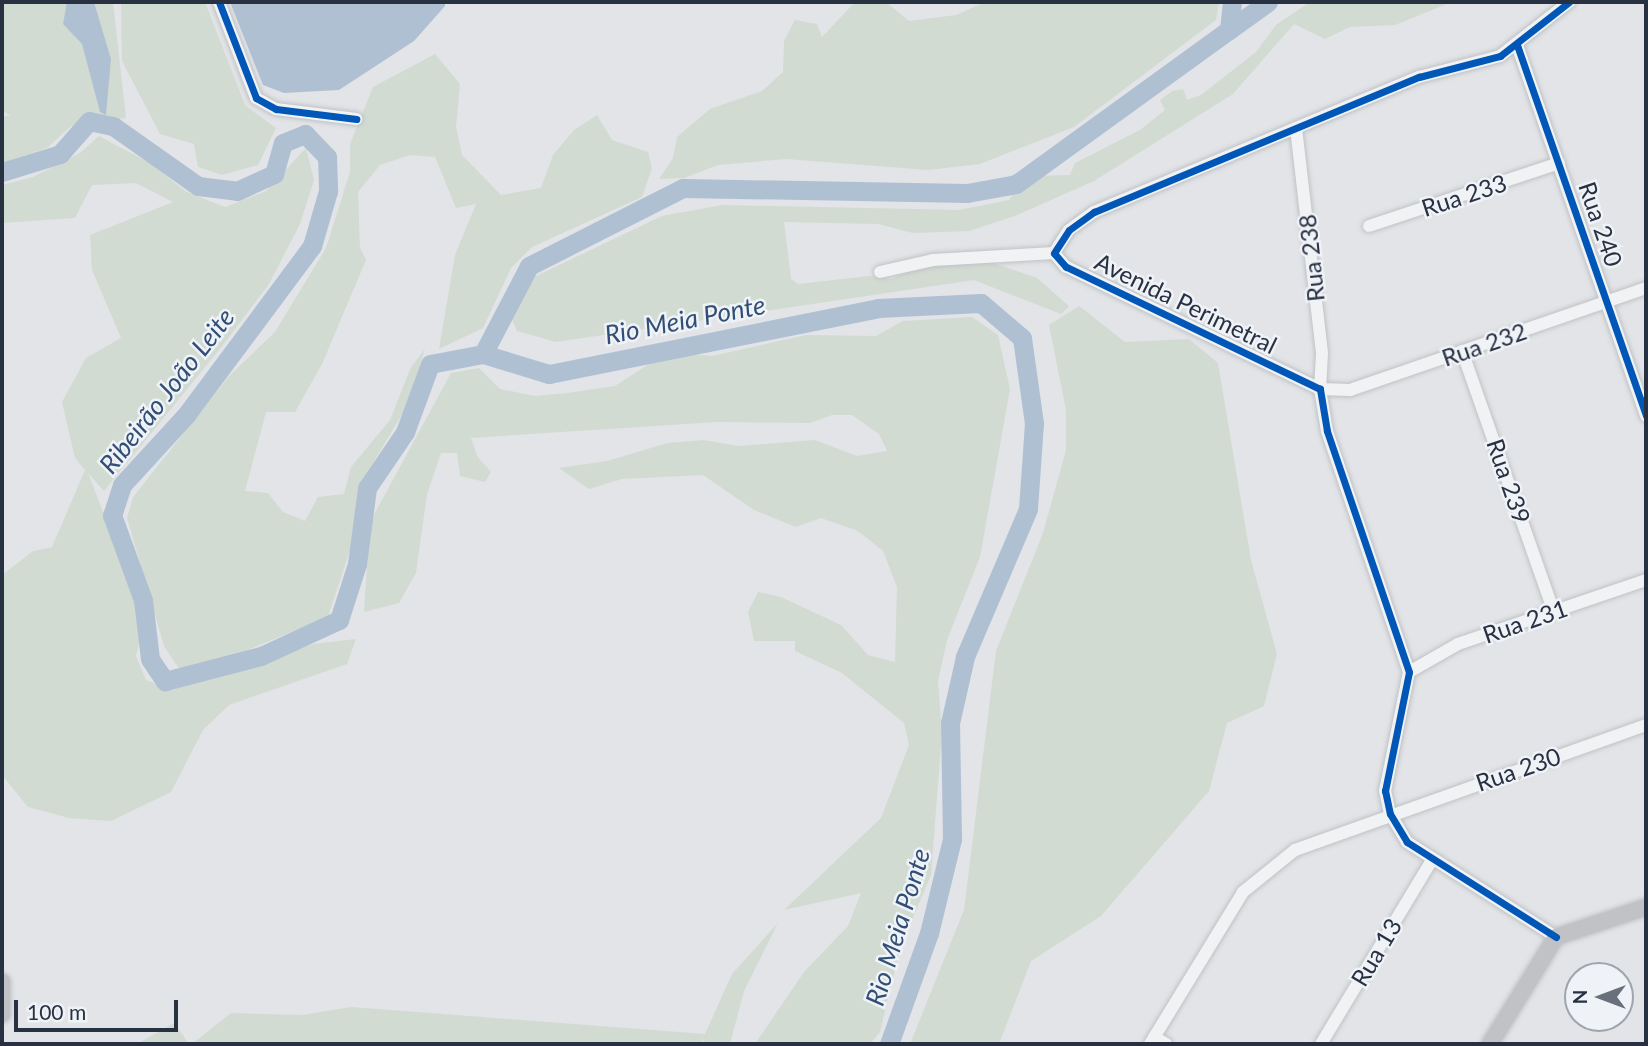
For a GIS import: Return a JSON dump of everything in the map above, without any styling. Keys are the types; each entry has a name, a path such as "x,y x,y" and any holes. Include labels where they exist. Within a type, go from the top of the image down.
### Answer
{"main road":[{"path":"1490,1044 1556,937 1646,907"},
{"path":"2,982 2,1014"}],"street":[{"path":"219,2 256,99 276,109 356,119"},
{"name":"Avenida Perimetral","path":"1320,389 1066,267 1054,253 1069,230 1094,212 1419,77 1500,56 1517,45 1537,22 1569,2"},
{"name":"Rua 240","path":"1517,45 1646,416"},
{"name":"Rua 238","path":"1296,128 1322,353 1320,389"},
{"name":"Rua 233","path":"1369,226 1559,163"},
{"path":"880,272 933,260 1054,253"},
{"name":"Rua 232","path":"1320,389 1350,390 1646,288"},
{"name":"Rua 239","path":"1462,351 1554,612"},
{"path":"1320,389 1327,431 1409,672 1385,791 1390,814 1407,842 1556,937"},
{"name":"Rua 231","path":"1409,672 1458,644 1646,580"},
{"name":"Rua 230","path":"1152,1041 1243,892 1295,850 1646,725"},
{"path":"1407,842 1413,806"},
{"name":"Rua 13","path":"1321,1044 1432,860"},
{"path":"1152,1041 1166,1044"}],"shaded area":[{"path":"2,2 113,2 126,118 71,126 47,148 2,163 2,116 11,116 2,111"},
{"path":"121,2 205,2 245,105 276,128 258,165 222,175 198,167 194,144 160,134 122,61"},
{"path":"855,2 887,3 909,21 956,15 985,2 1219,2 1216,20 1074,127 980,164 928,170 786,159 718,165 684,178 659,179 673,158 677,137 710,109 762,91 783,72 784,41 795,20 817,24 822,37"},
{"path":"1310,2 1452,2 1395,25 1350,27 1325,39 1294,24 1233,94 1094,181 1015,216 969,231 913,233 878,224 784,222 791,279 798,284 869,276 891,279 926,265 982,259 1037,278 1069,306 1061,314 974,280 556,342 517,331 507,308 534,277 662,216 722,205 959,210 1009,200 1026,176 1070,175 1075,163 1140,130 1165,110 1160,100 1172,91 1183,89 1187,100 1201,95 1256,52 1276,25"},
{"path":"435,54 460,84 456,127 462,155 501,195 541,188 553,155 574,130 597,115 612,140 648,152 652,168 642,197 532,247 511,268 483,328 439,349 455,255 476,204 456,208 435,157 410,155 380,165 358,192 360,248 366,260 322,364 295,412 266,412 245,491 268,493 283,512 305,521 318,497 344,494 351,467 390,420 411,367 425,349 407,406 364,478 354,538 328,617 184,676 164,646 127,518 133,497 230,375 275,332 326,248 350,172 350,144 373,87"},
{"path":"99,136 150,163 185,191 225,207 266,191 306,148 314,180 300,224 269,284 223,345 104,491 88,473 135,596 142,631 136,656 146,680 165,687 199,682 313,644 356,639 347,664 229,705 203,730 171,792 111,821 69,818 28,807 2,775 2,575 33,551 52,547 85,470 75,458 62,402 86,358 121,338 92,270 90,235 173,202 136,183 92,185 75,218 2,223 2,185 33,177 80,153"},
{"path":"1079,306 1125,342 1189,339 1218,363 1251,560 1277,654 1264,706 1227,723 1209,791 1101,916 1031,961 999,1044 910,1044 964,910 996,651 1043,533 1066,450 1066,410 1049,325"},
{"path":"972,317 998,335 1010,389 980,557 947,640 938,681 942,733 931,875 900,948 880,1032 870,1044 755,1044 804,972 848,926 861,893 784,910 881,818 909,745 904,723 842,673 795,651 795,641 754,641 748,612 758,592 781,597 841,625 868,655 895,662 897,587 883,551 858,531 821,518 796,527 754,510 703,475 622,479 589,489 559,468 607,461 668,443 704,440 738,446 815,440 857,456 887,451 879,434 852,415 832,415 810,423 716,422 471,438 477,456 491,472 485,482 460,476 457,453 441,453 427,494 416,573 399,603 364,612 370,522 451,373 479,368 500,389 535,396 567,393 615,386 652,362 680,353 712,356 806,335 876,336 903,321"},
{"path":"778,923 744,991 730,1044 703,1044 704,1038 701,1044 192,1044 231,1013 302,1015 351,1007 705,1034 732,974"},
{"path":"174,1023 189,1044 137,1044"}],"water":[{"path":"67,2 94,2 111,59 106,115 100,112 82,44 63,24"},
{"path":"230,2 445,2 445,6 414,41 339,90 284,93 263,85"}],"waterway":[{"name":"Rio Meia Ponte","path":"483,354 529,266 683,188 967,193 1016,184 1229,30 1232,2"},
{"name":"Rio Meia Ponte","path":"1229,30 1268,2"},
{"name":"Ribeirão João Leite","path":"2,172 60,154 89,121 113,126 198,186 237,191 274,174 283,143 305,134 327,157 328,191 312,246 187,414 122,485 112,515 143,600 150,659 165,681 261,656 339,620 357,564 367,488 405,432 430,364 483,354 549,374 878,308 981,303 1022,338 1034,423 1028,509 965,657 950,723 952,839 929,933 889,1044"}],"cycle path":[{"path":"219,2 256,98 276,109 356,119"},
{"path":"1556,937 1407,842 1390,814 1385,791 1409,672 1327,431 1320,389 1066,267 1054,253 1069,230 1094,212 1419,77 1500,56 1569,2"},
{"path":"1517,45 1646,416"}]}
